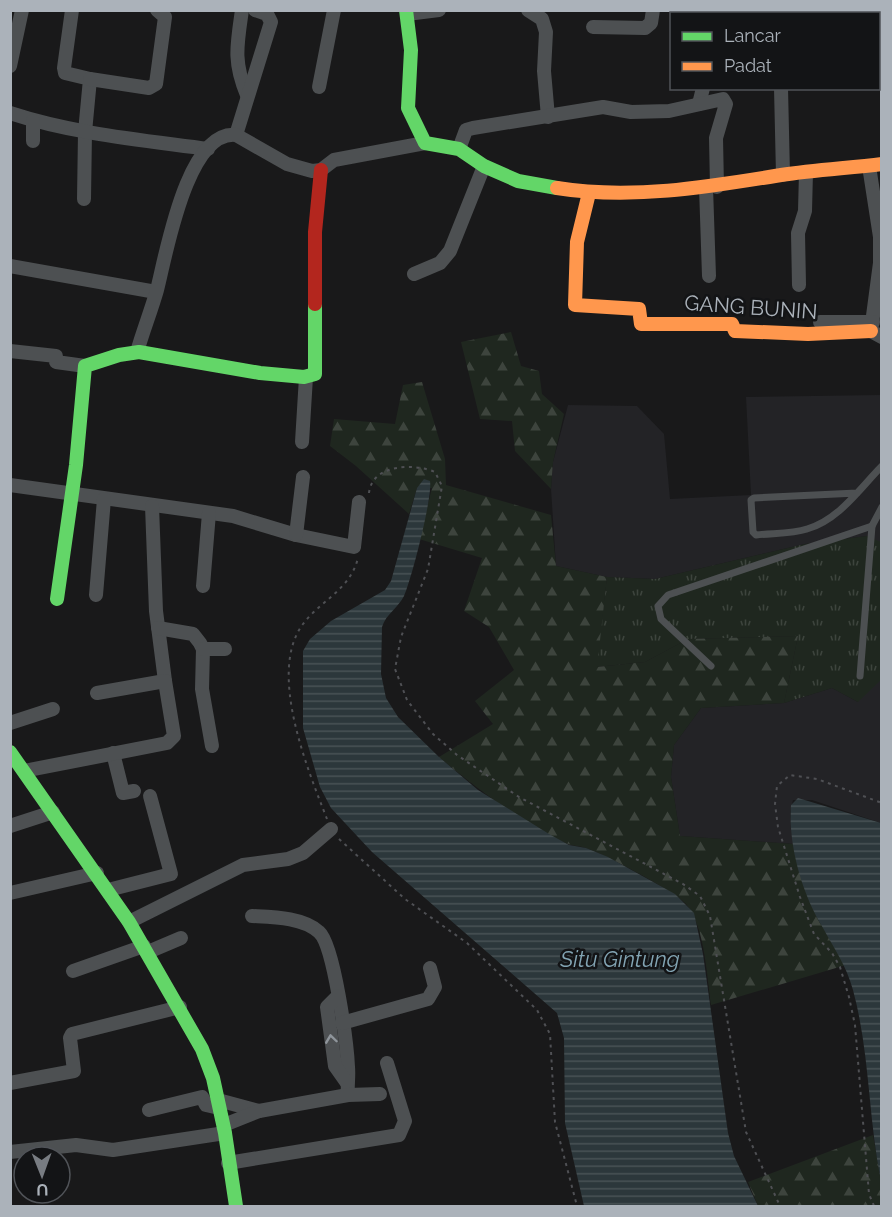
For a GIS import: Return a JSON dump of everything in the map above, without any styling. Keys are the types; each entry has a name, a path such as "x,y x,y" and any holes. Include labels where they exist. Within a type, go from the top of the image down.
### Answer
{"street":[{"path":"10,66 22,10"},
{"path":"72,10 65,73 149,88 156,84 165,17 157,10"},
{"path":"242,10 236,59 238,74 247,95"},
{"path":"236,135 271,22 267,14 255,10"},
{"path":"319,87 334,10"},
{"path":"424,143 408,108 411,50 407,12 439,10"},
{"path":"528,10 542,19 546,32 544,71 548,117"},
{"path":"593,27 645,28 651,23 653,10"},
{"path":"84,199 85,132 90,79"},
{"path":"699,104 702,90"},
{"path":"781,90 783,175"},
{"path":"459,149 466,130 603,107 651,113 723,99 726,102 716,138 712,187 709,276"},
{"path":"10,113 33,121 85,132 208,149"},
{"path":"33,121 33,141"},
{"path":"137,352 183,191 208,149 219,138 227,134 236,135 287,164 304,170 321,170 334,160 424,143 459,149 484,166 525,183 589,193 712,187 783,175 875,165 880,237 875,330 820,322"},
{"path":"414,274 440,263 450,251 484,166"},
{"path":"10,351 56,356 56,362 85,366 137,352 306,377 315,374 315,232 321,170"},
{"path":"799,285 798,233 806,211 806,172"},
{"name":"GANG BUNIN","path":"589,193 577,242 575,305 639,309 641,324 732,324 735,331 765,333 875,330"},
{"path":"10,266 156,292"},
{"path":"57,599 85,366"},
{"path":"302,442 306,377"},
{"path":"296,535 303,477"},
{"path":"10,485 233,516 296,535 354,547 364,499"},
{"path":"96,595 104,499"},
{"path":"24,771 167,743 174,736 158,628 152,506"},
{"path":"203,586 209,513"},
{"path":"158,628 193,634 203,649 202,689 212,746"},
{"path":"203,649 225,649"},
{"path":"98,693 165,681"},
{"path":"10,723 53,709"},
{"path":"10,752 97,873 129,922 180,1007 202,1049 219,1104 236,1206"},
{"path":"113,753 123,793 134,791"},
{"path":"108,890 171,874 150,796"},
{"path":"10,826 53,812"},
{"path":"129,922 243,865 288,859 303,853 331,829"},
{"path":"10,893 97,873"},
{"path":"252,916 295,922 318,930 328,947 338,996 348,1067 347,1089"},
{"path":"73,971 181,938"},
{"path":"342,1023 428,999 435,987 430,968"},
{"path":"338,996 327,1007 335,1066 347,1089"},
{"path":"10,1083 74,1071 70,1038 72,1034 180,1007"},
{"path":"228,1163 399,1135 405,1121 387,1063"},
{"path":"10,1152 76,1145 110,1150 224,1129 259,1111 347,1089 380,1095"},
{"path":"149,1110 202,1097 206,1105 219,1104 259,1111"}],"lane":[{"path":"857,493 754,498 751,500 753,532 756,535 807,530 828,520 857,493 882,466"},
{"path":"860,676 872,526 882,507"},
{"path":"711,666 661,620 658,606 668,595 872,526"}],"path":[{"path":"364,499 376,477 394,469 427,468 435,472 442,486 428,569 401,637 395,669 407,700 433,734 457,755 519,797 683,884 700,896 710,916 746,1132 780,1206"},
{"path":"360,548 356,567 348,580 304,622 296,636 291,652 290,673 295,726 331,829 405,899 467,943 537,1010 550,1034 555,1122 577,1206"},
{"path":"874,1206 869,1194 855,1025 849,997 832,953 814,934 778,828 775,804 777,786 790,775 817,779 882,803"}],"shaded area":[{"path":"881,395 881,823 812,800 793,800 790,813 794,844 680,836 671,777 674,745 701,708 784,703 832,688 858,702 867,536 805,544 655,579 607,577 556,566 551,489 553,462 568,405 637,406 664,434 670,499 751,495 746,397"}],"green space":[{"path":"511,332 521,366 539,371 542,394 564,414 553,462 551,489 515,451 512,421 480,419 461,342"},
{"path":"422,382 445,459 446,485 551,515 556,566 607,577 597,667 645,662 688,639 798,636 784,703 701,708 674,745 671,777 680,836 794,844 802,880 846,965 711,1005 701,938 686,904 654,882 623,865 586,848 552,837 518,817 439,757 493,724 475,701 514,670 489,627 464,611 482,558 419,539 432,488 417,488 409,514 356,466 330,446 334,419 395,424 403,385"},
{"path":"867,536 881,542 881,680 858,702 832,688 784,703 798,636 688,639 645,662 596,667 607,577 655,579 805,544"},
{"path":"873,1135 881,1181 881,1206 758,1206 748,1182"}],"water":[{"name":"Situ Gintung","path":"424,479 430,481 430,490 411,574 404,596 386,618 382,627 381,674 386,698 398,717 439,757 478,790 569,845 586,848 608,857 675,894 694,913 703,954 728,1133 734,1156 758,1206 584,1206 565,1123 564,1038 557,1013 372,852 331,808 320,787 303,728 303,651 310,639 331,621 385,590 391,581 417,488"},
{"path":"798,798 881,823 881,1181 863,1037 853,990 844,965 815,915 794,853 791,805"}],"traffic: fast":[{"path":"406,10 411,50 408,108 425,143 459,149 484,166 518,181 557,188"},
{"path":"57,599 76,465 85,366 119,355 139,352 260,373 304,377 315,374 315,304"},
{"path":"10,752 129,922 202,1049 213,1078 225,1133 236,1206"}],"traffic: slow":[{"path":"557,188 613,193 669,190 882,164"},
{"path":"589,193 577,242 575,305 639,309 641,324 732,324 735,331 808,334 871,331"}],"traffic: jam":[{"path":"315,304 315,232 321,170"}]}
